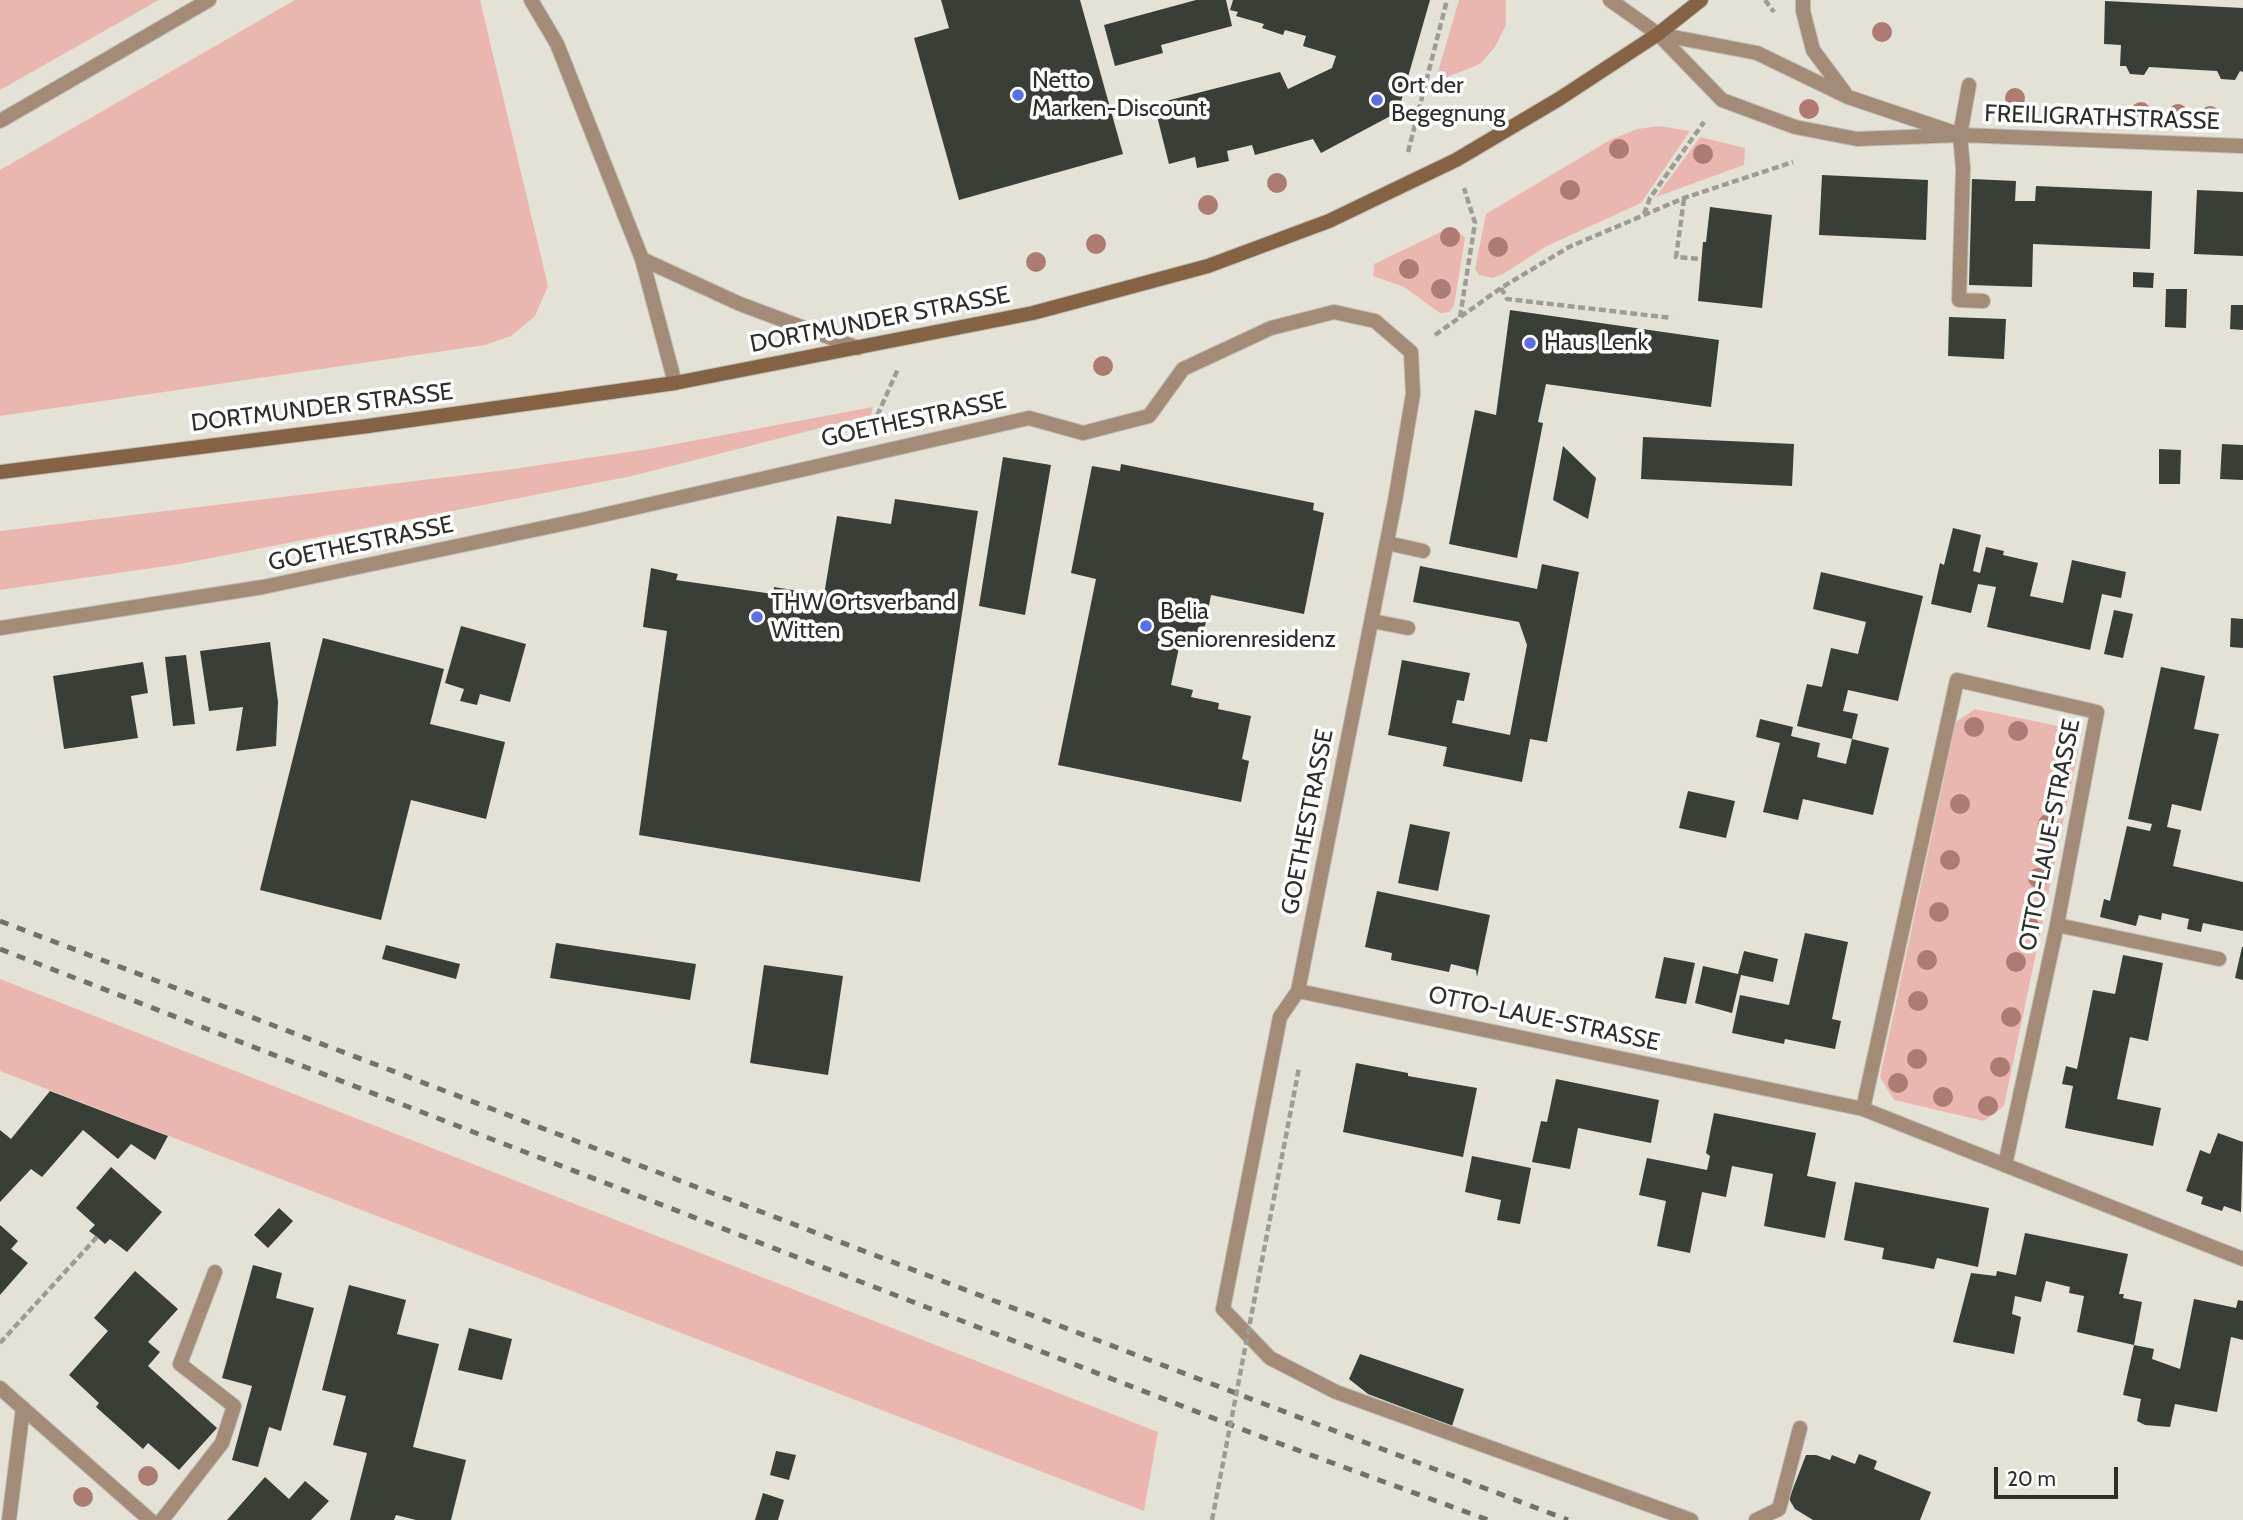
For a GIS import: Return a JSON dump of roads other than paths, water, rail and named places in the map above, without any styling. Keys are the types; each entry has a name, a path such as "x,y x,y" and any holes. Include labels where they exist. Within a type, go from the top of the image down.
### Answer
{"main road":[{"name":"DORTMUNDER STRASSE","path":"0,472 368,426 675,383 1033,313 1208,266 1329,221 1456,160 1559,99 1658,34 1700,0"}],"street":[{"path":"0,121 209,0"},
{"path":"531,0 557,44 642,259 675,383"},
{"path":"1610,0 1658,34"},
{"path":"1803,0 1803,11 1814,50 1848,97"},
{"name":"FREILIGRATHSTRASSE","path":"1658,34 1757,53 1848,97 1960,135"},
{"name":"FREILIGRATHSTRASSE","path":"1658,34 1722,100 1795,127 1857,139 1960,135 2243,146"},
{"path":"1969,85 1960,135 1963,168 1959,300 1983,301"},
{"path":"642,259 730,299 858,348"},
{"name":"GOETHESTRASSE","path":"0,628 263,587 581,520 1029,418 1083,433 1149,416 1183,369 1271,328 1334,312 1375,321 1411,352 1413,394 1387,543 1298,991 1280,1017 1223,1309 1270,1358 1336,1392 1691,1520"},
{"path":"1387,543 1423,551"},
{"path":"1371,621 1408,628"},
{"name":"OTTO-LAUE-STRASSE","path":"1863,1109 1957,680 2097,712 2057,925 2004,1165"},
{"path":"2057,925 2219,960"},
{"name":"OTTO-LAUE-STRASSE","path":"1298,991 1863,1109 2243,1259"},
{"path":"162,1520 222,1443 234,1406 180,1364 215,1272"},
{"path":"0,1388 150,1520"},
{"path":"9,1520 23,1408"},
{"path":"1756,1520 1779,1508 1800,1428"}],"railway":[{"path":"0,921 1568,1520"},
{"path":"0,949 1270,1440 1488,1520"}],"place":[{"name":"Netto Marken-Discount","path":"1018,95"},
{"name":"Ort der Begegnung","path":"1377,100"},
{"name":"Haus Lenk","path":"1530,343"},
{"name":"THW Ortsverband Witten","path":"757,617"},
{"name":"Belia Seniorenresidenz","path":"1146,626"}]}
